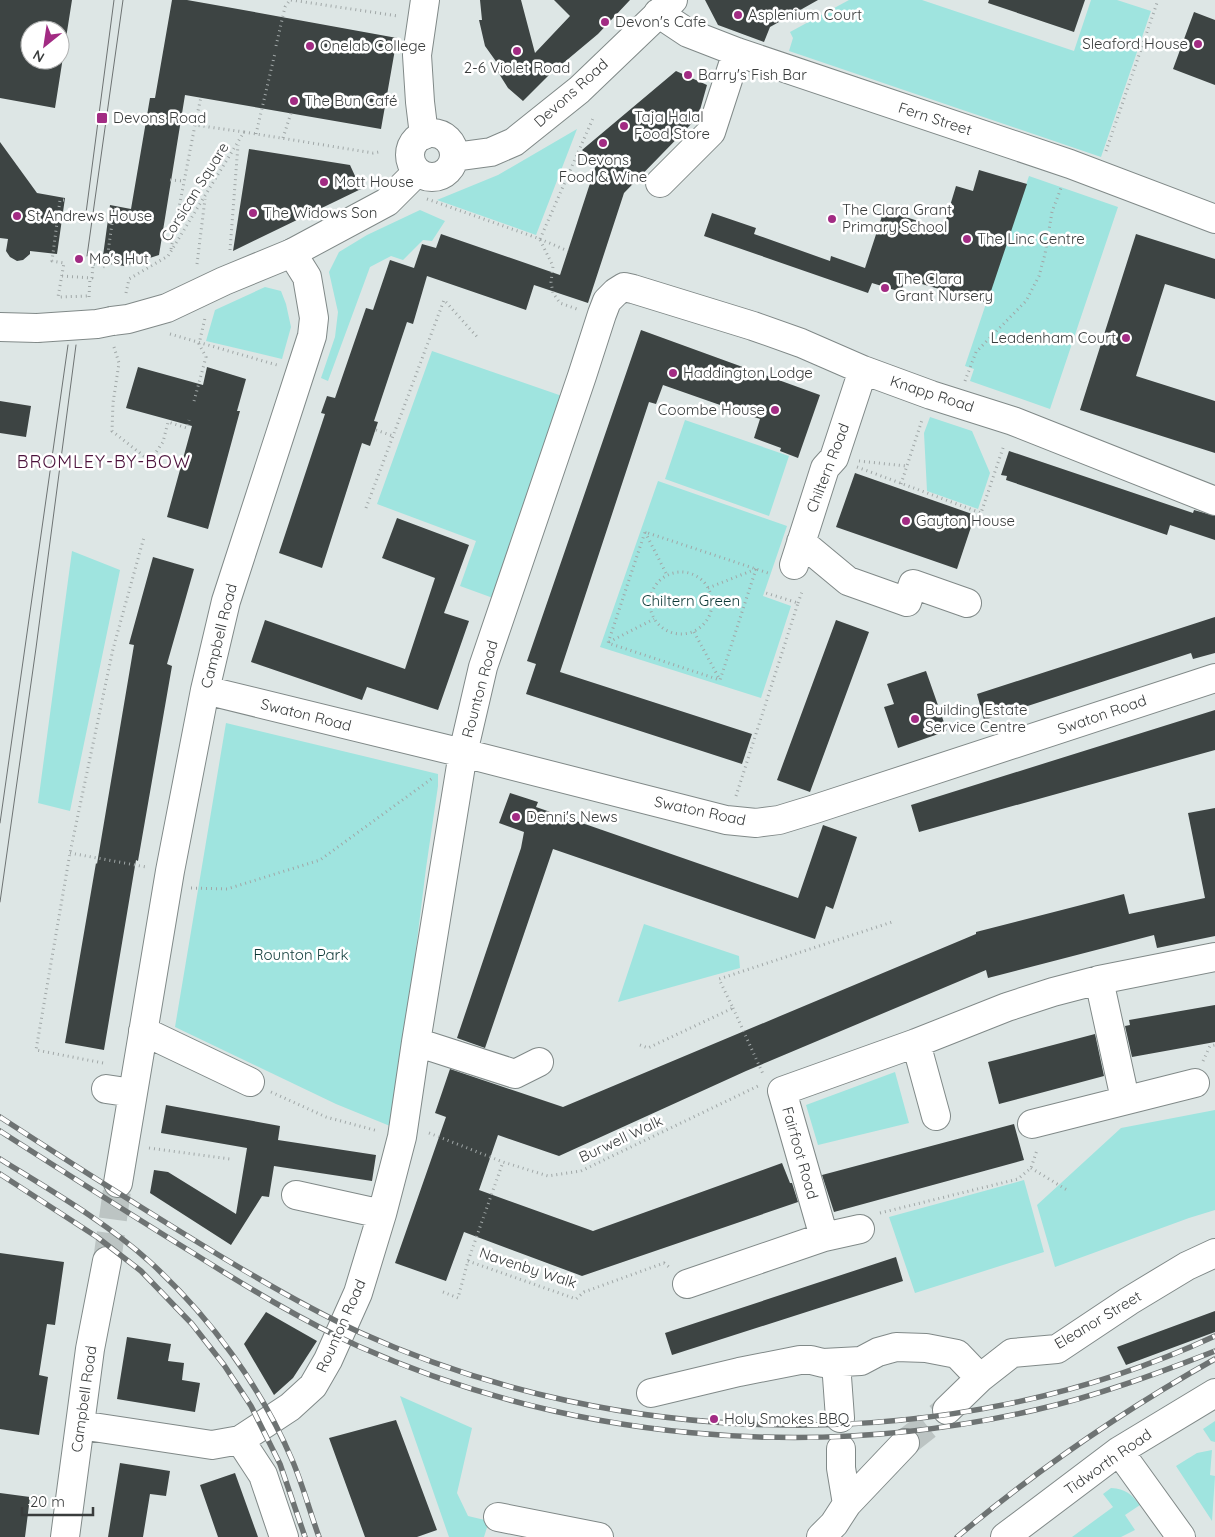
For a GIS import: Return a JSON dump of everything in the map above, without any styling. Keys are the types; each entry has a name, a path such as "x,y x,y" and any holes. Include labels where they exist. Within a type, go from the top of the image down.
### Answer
{"street":[{"path":"424,134 417,55 425,0"},
{"name":"Fern Street","path":"665,6 688,33 737,52 1070,164 1215,219"},
{"name":"Devons Road","path":"454,157 491,152 514,142 579,90 665,6"},
{"path":"660,183 711,132 737,52"},
{"path":"431,133 445,138 450,143 454,157 451,166 444,174 435,177 425,176 417,172 410,160 414,142 424,134 431,133"},
{"path":"0,327 37,328 117,322 167,308 224,281 292,253 387,202 417,172"},
{"name":"Campbell Road","path":"118,1183 168,878 205,690 229,592 312,336 314,318 307,277 292,253"},
{"name":"Rounton Road","path":"80,1424 212,1444 240,1440 290,1407 313,1386 368,1295 382,1214 404,1130 416,1042 463,753 483,667 604,307 616,292 624,287 647,293"},
{"name":"Knapp Road","path":"647,293 801,343 863,370 943,399 1013,421 1215,501"},
{"name":"Chiltern Road","path":"789,560 825,468 834,458 863,370"},
{"path":"789,560 907,602 913,584 967,603"},
{"name":"Swaton Road","path":"205,690 726,820 756,823 779,820 999,750 1215,678"},
{"name":"Fairfoot Road","path":"824,1237 782,1091 1053,992 1099,980 1215,957"},
{"path":"1099,980 1125,1099"},
{"path":"144,1031 250,1082"},
{"path":"416,1042 515,1074 539,1062"},
{"path":"916,1043 936,1116"},
{"path":"106,1089 135,1081"},
{"path":"1032,1124 1125,1099 1195,1083"},
{"path":"296,1195 382,1214"},
{"path":"687,1284 824,1237 860,1230"},
{"name":"Eleanor Street","path":"948,1410 980,1378 1012,1353 1057,1349 1186,1266 1215,1253"},
{"name":"Campbell Road","path":"65,1537 90,1349 107,1261"},
{"path":"650,1393 800,1360 823,1363 861,1361 878,1352 896,1347 926,1348 957,1354 980,1378"},
{"path":"836,1363 840,1418"},
{"name":"Tidworth Road","path":"1005,1537 1119,1451 1215,1394"},
{"path":"240,1440 263,1475 284,1537"},
{"path":"821,1537 834,1524 847,1504 905,1443"},
{"path":"841,1448 841,1468 847,1504"},
{"path":"1119,1451 1181,1537"},
{"path":"498,1517 595,1537"}],"path":[{"path":"276,46 285,7 291,0 404,17"},
{"path":"1098,174 1158,0"},
{"path":"256,134 275,53"},
{"path":"194,125 201,97"},
{"path":"282,138 291,113"},
{"path":"573,308 560,303 553,293 551,282 553,266 540,239 594,116"},
{"name":"Corsican Square","path":"169,255 194,125 373,153 379,152"},
{"name":"Corsican Square","path":"169,255 244,132"},
{"name":"Corsican Square","path":"229,253 238,144"},
{"path":"901,484 906,466 943,399 976,352 1026,300 1038,276 1045,254 1052,212 1070,164"},
{"path":"170,180 184,181"},
{"name":"Corsican Square","path":"197,270 206,196"},
{"path":"426,199 540,239 568,251"},
{"path":"64,200 60,200 52,261 64,263 58,296 89,296 93,264 106,267 114,209 110,208"},
{"path":"169,255 129,279 117,322 119,363 113,403 112,431 150,461 163,442 168,422 186,428 189,420"},
{"path":"62,276 90,278"},
{"path":"366,508 444,300 479,339"},
{"path":"194,401 206,357 199,344 206,317"},
{"path":"164,332 199,344 282,367"},
{"path":"834,458 981,513 1013,421"},
{"path":"376,430 393,436"},
{"path":"834,458 906,466"},
{"path":"645,532 756,569"},
{"path":"645,532 667,576"},
{"path":"608,642 645,532"},
{"path":"135,1081 36,1050 70,853 113,649 144,537"},
{"path":"708,588 756,569 789,560"},
{"path":"720,680 756,569"},
{"path":"676,572 685,572 702,580 708,588 713,604 711,613 702,627 694,632 676,634 667,632 654,619 650,610 653,590 659,581 667,576 676,572"},
{"path":"726,820 736,797 798,603 766,593"},
{"path":"608,642 654,619"},
{"path":"694,632 720,680"},
{"path":"608,642 720,680"},
{"path":"70,853 168,878 197,889 227,889 320,860 438,774 463,753"},
{"path":"640,1045 648,1048 733,1008 719,979 892,922"},
{"name":"Burwell Walk","path":"404,1130 548,1176 581,1172 766,1081 733,1008"},
{"path":"250,1082 326,1117 404,1130"},
{"path":"860,1230 880,1213 1018,1178 1031,1168 1037,1151 1032,1124"},
{"path":"124,1145 230,1159"},
{"name":"Navenby Walk","path":"443,1292 458,1298 468,1261 503,1162"},
{"path":"1031,1168 1067,1190"},
{"name":"Navenby Walk","path":"468,1261 576,1299 584,1292 664,1263"}],"green space":[{"path":"849,0 922,0 1074,51 1091,0 1117,0 1151,11 1101,157 789,51 793,38 790,32"},
{"path":"577,129 536,235 437,200 498,175"},
{"path":"1029,176 1118,207 1050,409 970,381 974,369 965,366"},
{"path":"420,210 445,221 432,241 423,240 403,260 391,256 370,267 328,381 321,378 335,337 338,312 329,272 339,252 367,235"},
{"path":"265,287 281,291 286,304 291,327 282,359 206,341 215,310"},
{"path":"432,351 562,396 493,598 460,586 476,541 377,504"},
{"path":"930,417 972,431 990,473 978,509 927,491 924,433"},
{"path":"685,420 789,456 769,516 665,479"},
{"name":"Chiltern Green","path":"658,481 787,526 763,596 791,606 761,698 600,647"},
{"path":"72,551 120,570 70,811 38,803"},
{"name":"Rounton Park","path":"226,723 438,774 413,973 390,1126 336,1104 175,1027"},
{"path":"644,924 739,956 740,968 618,1002"},
{"path":"895,1072 909,1123 818,1145 806,1105"},
{"path":"1215,1110 1215,1210 1055,1267 1037,1205 1121,1128"},
{"path":"1024,1180 1044,1252 915,1293 889,1217"},
{"path":"400,1396 472,1428 457,1493 468,1516 489,1521 484,1537 449,1537"},
{"path":"1215,1421 1215,1442 1211,1441 1203,1429"},
{"path":"1212,1450 1210,1475 1215,1476 1212,1521 1176,1466 1197,1453"},
{"path":"1111,1488 1128,1493 1140,1505 1125,1515 1135,1530 1121,1537 1072,1537 1113,1507 1103,1494"}],"building":[{"path":"0,0 72,0 69,20 20,20 20,70 61,70 55,108 0,98"},
{"path":"172,0 187,0 397,38 381,129 185,95 159,255 125,266 102,263 110,205 131,209 150,98 155,98"},
{"path":"480,0 521,0 535,53 570,16 554,0 630,0 598,34 549,75 523,101 508,88 496,69 500,67 485,46 479,20 482,20"},
{"name":"Asplenium Court","path":"705,0 818,0 770,27 764,42 718,25"},
{"path":"989,0 1085,0 1074,32 988,3"},
{"name":"Sleaford House","path":"1194,12 1215,20 1215,85 1173,69"},
{"path":"676,71 707,85 698,117 624,193 588,303 534,285 526,310 427,276 413,324 407,322 374,421 378,422 370,446 362,443 322,568 279,553 325,414 321,413 327,396 335,398 366,308 373,310 390,260 414,268 422,244 436,248 441,234 560,275 597,162 582,150"},
{"name":"St Andrews House","path":"0,142 37,193 65,198 57,254 30,251 30,254 23,260 17,261 10,257 6,251 8,239 0,238"},
{"path":"249,149 350,165 361,189 233,251"},
{"path":"979,170 1027,184 987,303 905,279 901,292 872,283 868,293 704,236 712,213 756,228 754,234 830,261 831,256 865,268 884,210 943,229 956,186 973,191"},
{"name":"Leadenham Court","path":"1136,234 1215,259 1215,299 1165,284 1136,376 1215,401 1215,453 1080,410"},
{"path":"641,330 820,395 798,458 780,451 781,448 754,438 760,419 663,385 656,404 649,402 560,672 752,734 742,764 526,694 536,664 527,661"},
{"path":"138,367 203,385 207,367 246,379 237,411 240,411 208,529 167,517 192,426 126,408"},
{"path":"0,401 31,406 26,437 0,433"},
{"path":"1009,451 1193,513 1194,510 1215,516 1215,540 1170,525 1167,535 1006,480 1007,476 1001,475"},
{"name":"Gayton House","path":"855,473 975,515 957,569 836,527"},
{"path":"397,518 469,545 444,613 469,621 438,710 367,687 362,700 251,662 265,620 405,669 435,578 382,558"},
{"path":"153,557 194,569 167,664 172,666 138,861 136,860 104,1050 65,1043 134,645 129,644"},
{"path":"1215,617 1215,653 1193,659 1191,653 984,720 977,694"},
{"path":"836,620 869,632 810,792 777,780"},
{"name":"Building Estate Service Centre","path":"926,671 947,731 898,748 884,707 894,704 887,684"},
{"path":"1215,710 1215,750 919,832 911,805"},
{"path":"510,793 538,802 536,807 798,898 823,825 857,837 833,909 826,906 815,939 553,849 485,1048 457,1038 521,848 524,832 499,823"},
{"path":"1215,808 1215,936 1157,948 1154,935 988,978 986,970 746,1071 559,1156 498,1135 479,1190 593,1231 782,1163 790,1183 792,1183 798,1202 582,1276 464,1232 446,1281 395,1263 446,1117 435,1113 450,1069 563,1107 976,934 976,932 1124,894 1129,914 1205,898 1188,813"},
{"path":"1215,1005 1215,1042 1132,1057 1125,1026 1130,1025 1129,1020"},
{"path":"1095,1034 1104,1076 999,1104 988,1062"},
{"path":"166,1105 280,1126 278,1140 376,1155 372,1181 274,1166 269,1197 262,1196 231,1245 150,1193 154,1170 168,1172 236,1214 247,1148 161,1133"},
{"path":"1014,1124 1024,1160 834,1212 822,1175"},
{"path":"0,1253 64,1262 55,1325 47,1324 39,1375 48,1377 39,1435 0,1429"},
{"path":"896,1257 903,1281 672,1355 665,1333"},
{"path":"1215,1311 1215,1332 1126,1365 1117,1347"},
{"path":"266,1312 317,1341 293,1378 274,1395 244,1344"},
{"path":"127,1337 171,1344 168,1361 184,1363 182,1380 200,1383 195,1412 117,1399"},
{"path":"396,1420 437,1530 417,1537 365,1537 329,1438"},
{"path":"120,1463 170,1471 166,1496 150,1494 143,1537 108,1537"},
{"path":"235,1473 258,1537 218,1537 200,1485"},
{"path":"0,1493 30,1497 25,1537 0,1537"}],"tunnel":[{"path":"107,1261 118,1183"},
{"path":"905,1443 947,1410"}],"tram line":[{"path":"86,213 114,0"},
{"path":"87,256 123,0"},
{"path":"0,823 68,345"},
{"path":"0,902 76,345"}],"railway":[{"path":"0,1117 219,1255 318,1312 359,1332 460,1372 567,1401 676,1418 787,1425 897,1420 1007,1404 1113,1376 1215,1336"},
{"path":"0,1131 234,1278 337,1336 438,1378 521,1403 606,1421 692,1433 778,1437 864,1435 950,1426 1035,1410 1081,1398 1215,1351"},
{"path":"0,1159 77,1207 133,1247 172,1283 213,1329 250,1380 266,1406 297,1471 319,1537"},
{"path":"0,1174 97,1237 141,1271 192,1324 224,1365 251,1406 280,1464 305,1537"},
{"path":"957,1537 1018,1488 1082,1442 1114,1420 1215,1359"}],"place":[{"name":"Asplenium Court","path":"738,15"},
{"name":"Devon's Cafe","path":"605,22"},
{"name":"Sleaford House","path":"1198,44"},
{"name":"Onelab College","path":"310,46"},
{"name":"2-6 Violet Road","path":"517,51"},
{"name":"Barry's Fish Bar","path":"688,75"},
{"name":"The Bun Café","path":"294,101"},
{"name":"Devons Road","path":"102,118"},
{"name":"Taja Halal Food Store","path":"624,126"},
{"name":"Devons Food & Wine","path":"603,143"},
{"name":"Mott House","path":"324,182"},
{"name":"The Widows Son","path":"253,213"},
{"name":"St Andrews House","path":"17,216"},
{"name":"The Clara Grant Primary School","path":"832,219"},
{"name":"The Linc Centre","path":"967,239"},
{"name":"Mo's Hut","path":"79,259"},
{"name":"The Clara Grant Nursery","path":"885,288"},
{"name":"Leadenham Court","path":"1126,338"},
{"name":"Haddington Lodge","path":"673,373"},
{"name":"Coombe House","path":"775,410"},
{"name":"Gayton House","path":"906,521"},
{"name":"Building Estate Service Centre","path":"915,719"},
{"name":"Denni's News","path":"516,817"},
{"name":"Holy Smokes BBQ","path":"714,1419"}],"district":[{"name":"BROMLEY-BY-BOW","path":"104,462"}]}
